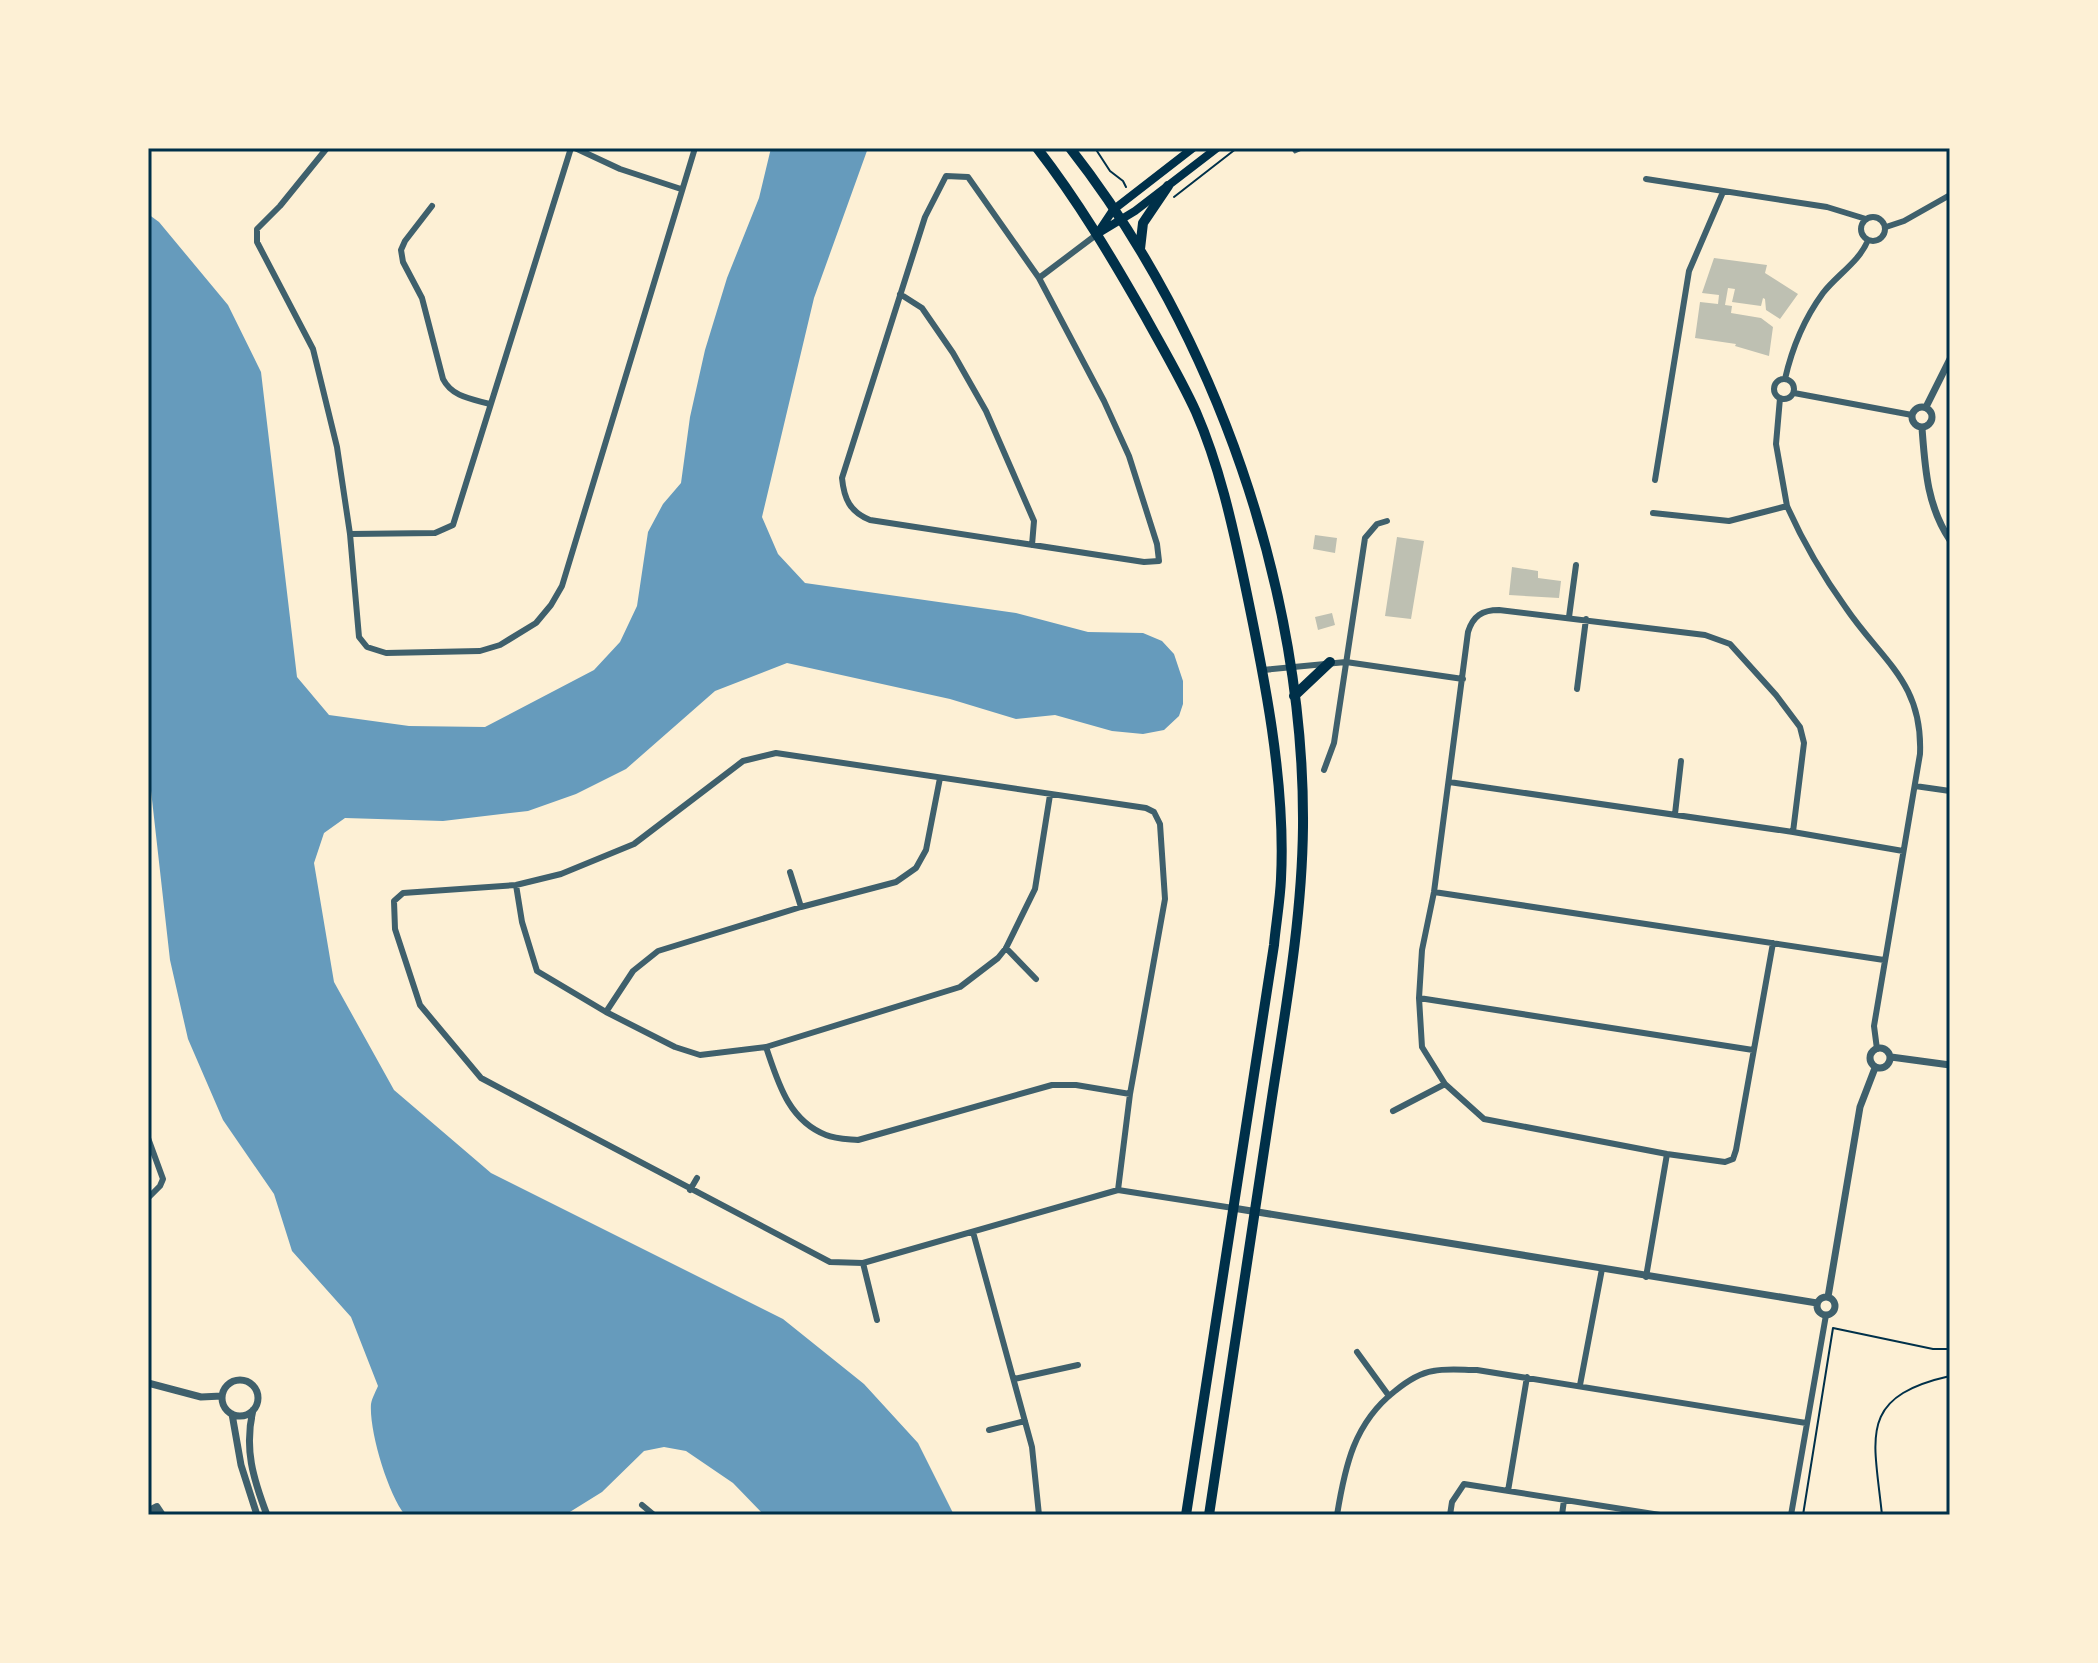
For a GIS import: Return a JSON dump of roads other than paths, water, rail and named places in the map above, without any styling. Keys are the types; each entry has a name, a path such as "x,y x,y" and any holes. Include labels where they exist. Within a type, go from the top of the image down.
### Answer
{"highway":[{"path":"1037,148 1097,234 1181,382 1203,431 1227,505 1263,670 1280,823 1281,878 1274,945 1186,1515"},
{"path":"1070,148 1140,251 1188,339 1224,421 1247,484 1278,599 1294,696 1303,824 1292,969 1209,1515"},
{"path":"1140,251 1143,223 1168,186"},
{"path":"1294,696 1330,662"}],"main road":[{"path":"1097,234 1113,210 1193,148"},
{"path":"1097,234 1120,221 1217,148"}],"street":[{"path":"327,148 257,229 257,242 313,349 337,447 350,534 359,637 367,647 386,653 480,651 518,637 536,623 551,605 562,586 695,148"},
{"path":"350,534 435,533 453,525 573,148 620,169 681,189"},
{"path":"946,176 968,177 1039,278 1104,401 1129,456 1157,544 1159,561 1144,562 870,520 858,515 848,505 842,478 900,294 925,217 946,176"},
{"path":"1646,179 1827,207 1866,219 1878,217 1886,227"},
{"path":"1655,480 1689,271 1723,192"},
{"path":"1886,227 1904,221 1950,195"},
{"path":"432,206 405,241 401,250 403,262 422,298 448,388 490,404"},
{"path":"1866,219 1861,225 1861,232 1868,240 1879,240 1886,227"},
{"path":"1039,278 1097,234"},
{"path":"1785,379 1794,345 1810,312 1868,240"},
{"path":"900,294 922,308 953,353 986,411 1034,521 1032,545"},
{"path":"1926,407 1950,359"},
{"path":"1785,379 1793,383 1794,393 1788,399 1780,398 1775,393 1778,381 1785,379"},
{"path":"1794,393 1912,415"},
{"path":"1780,398 1776,444 1787,506 1816,563 1848,611 1906,684 1918,715 1920,736 1915,786 1874,1026 1877,1049"},
{"path":"1912,415 1916,409 1926,407"},
{"path":"1912,415 1915,425 1922,428 1929,425 1931,412 1926,407"},
{"path":"1922,428 1929,495 1941,527 1950,540"},
{"path":"1653,513 1729,521 1787,506"},
{"path":"1324,770 1334,743 1365,538 1377,524 1387,521"},
{"path":"1569,617 1576,565"},
{"path":"1773,943 1733,1159 1725,1162 1667,1154 1484,1119 1445,1084 1422,1047 1419,998 1422,950 1434,892 1471,621 1488,610 1499,610 1705,635 1730,644 1800,727 1804,743 1793,832"},
{"path":"1577,689 1586,619"},
{"path":"1263,670 1346,662 1463,679"},
{"path":"1118,1190 1130,1094 1165,899 1160,824 1154,812 1146,808 791,754 761,756 743,761 634,844 561,874 516,885 403,893 394,901 395,929 420,1005 481,1078 830,1262 863,1263 1118,1190 1817,1303"},
{"path":"1675,814 1681,761"},
{"path":"606,1012 633,971 658,951 801,907 896,882 916,868 926,850 940,778"},
{"path":"1449,782 1903,851"},
{"path":"1915,786 1950,791"},
{"path":"516,885 522,922 537,971 606,1012 675,1047 700,1055 766,1047 960,987 998,958 1035,889 1050,795"},
{"path":"790,872 801,907"},
{"path":"1434,892 1884,960"},
{"path":"1006,948 1036,979"},
{"path":"1419,998 1753,1050"},
{"path":"766,1047 782,1094 801,1121 827,1136 858,1140 1052,1085 1076,1085 1130,1094"},
{"path":"1877,1049 1886,1050 1891,1057 1890,1064 1885,1068 1875,1068 1870,1059 1871,1053 1877,1049"},
{"path":"1891,1057 1950,1065"},
{"path":"1828,1297 1860,1107 1875,1068"},
{"path":"1393,1111 1445,1084"},
{"path":"148,1138 163,1179 148,1198"},
{"path":"1646,1277 1667,1154"},
{"path":"690,1190 697,1178"},
{"path":"973,1232 1032,1447 1039,1515"},
{"path":"863,1263 877,1320"},
{"path":"1580,1385 1602,1269"},
{"path":"1817,1303 1828,1297"},
{"path":"1791,1515 1826,1315 1834,1309 1833,1301 1828,1297"},
{"path":"1817,1303 1818,1311 1826,1315"},
{"path":"1357,1352 1389,1396"},
{"path":"1014,1379 1078,1365"},
{"path":"1337,1515 1345,1463 1359,1430 1389,1396 1407,1382 1432,1371 1477,1370 1806,1423"},
{"path":"1508,1491 1527,1377"},
{"path":"253,1410 243,1416 232,1414 225,1407 222,1396 228,1385 245,1381 258,1393 248,1435 251,1465 267,1515"},
{"path":"148,1383 201,1397 222,1396"},
{"path":"232,1414 241,1465 257,1515"},
{"path":"989,1430 1025,1421"},
{"path":"1450,1515 1452,1502 1464,1484 1660,1515"},
{"path":"1562,1515 1564,1500"},
{"path":"642,1505 654,1515"},
{"path":"155,1515 153,1508 157,1506 163,1515"}],"lane":[{"path":"1292,148 1295,152 1304,148"}],"water":[{"path":"771,148 868,148 814,298 762,517 778,554 805,583 1016,613 1088,632 1143,633 1162,641 1174,654 1183,681 1183,704 1179,716 1164,730 1143,734 1112,731 1055,715 1016,719 950,699 787,663 715,691 626,769 576,794 528,811 443,821 345,818 324,833 314,863 334,982 394,1090 491,1173 783,1319 864,1384 918,1443 954,1515 764,1515 733,1483 686,1451 664,1447 644,1451 602,1492 565,1515 405,1515 392,1493 376,1445 371,1404 378,1386 351,1317 292,1251 274,1194 223,1120 188,1039 170,960 148,764 148,214 159,222 228,305 261,372 297,677 329,715 409,726 485,727 594,670 620,642 637,606 648,532 663,504 681,483 690,417 705,350 727,278 759,198"}]}
